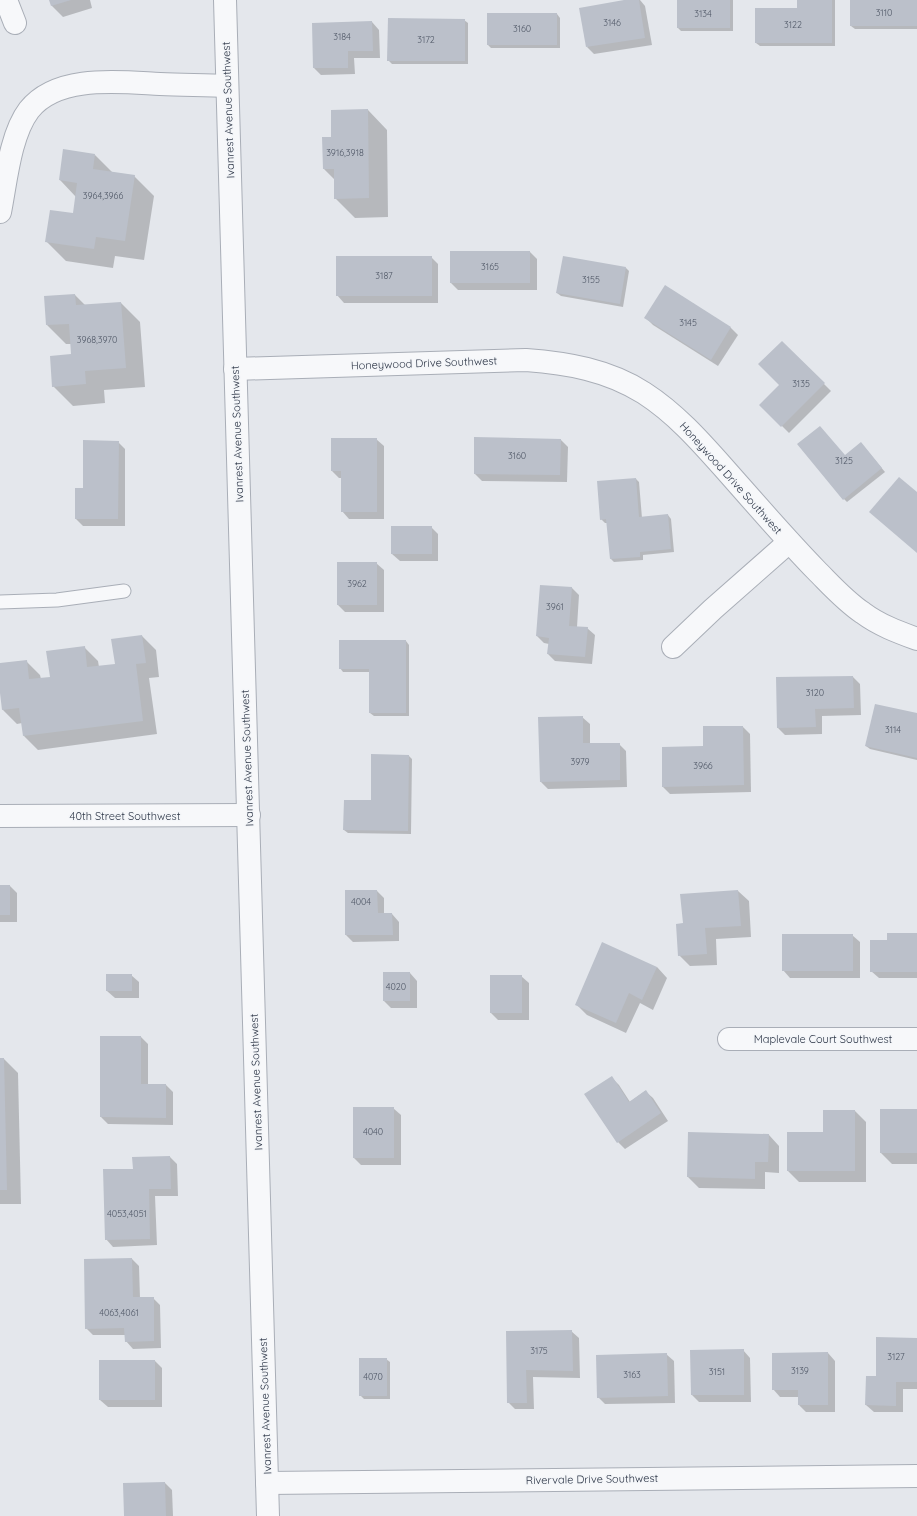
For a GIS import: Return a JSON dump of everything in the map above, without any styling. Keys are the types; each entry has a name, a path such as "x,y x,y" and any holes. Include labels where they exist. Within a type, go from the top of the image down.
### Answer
{"street":[{"path":"6,0 15,23"},
{"name":"Ivanrest Avenue Southwest","path":"225,0 268,1516"},
{"path":"0,212 10,160 17,134 29,110 40,99 68,86 107,82 227,86"},
{"name":"Honeywood Drive Southwest","path":"235,369 526,360 563,363 607,375 643,392 677,418 691,431 789,542 847,602 863,614 879,623 917,639"},
{"path":"674,647 713,609 789,542"},
{"name":"40th Street Southwest","path":"0,816 249,815"},
{"name":"Maplevale Court Southwest","path":"729,1039 917,1039"},
{"name":"Rivervale Drive Southwest","path":"267,1483 917,1476"}],"lane":[{"path":"0,602 57,600 124,591"}],"building":[{"path":"49,0 71,0 51,6"},
{"path":"624,0 639,0 645,38 586,47 579,8"},
{"path":"677,0 730,0 730,28 677,28"},
{"path":"797,0 832,0 832,43 755,43 755,8 797,8"},
{"path":"850,0 917,0 917,26 850,26"},
{"path":"487,13 557,13 557,45 487,45"},
{"path":"388,18 465,19 465,61 387,61"},
{"path":"372,21 373,51 348,51 348,68 313,68 312,23"},
{"path":"368,109 369,198 334,199 334,169 323,169 322,137 331,137 331,110"},
{"path":"63,149 95,154 93,169 135,175 125,241 96,237 94,249 45,242 50,210 73,213 77,183 59,180"},
{"path":"450,251 530,251 530,283 450,283"},
{"path":"336,256 432,256 432,296 336,296"},
{"path":"563,256 626,267 620,304 556,293"},
{"path":"665,285 731,327 711,360 644,318"},
{"path":"75,294 76,305 121,302 126,368 85,371 86,384 52,387 50,356 71,354 69,324 46,325 44,296"},
{"path":"782,341 825,383 781,427 759,405 779,385 758,364"},
{"path":"820,426 845,455 861,442 882,468 843,500 797,444"},
{"path":"474,437 561,439 560,475 474,474"},
{"path":"331,438 377,438 377,512 341,512 341,471 331,471"},
{"path":"83,440 119,441 118,519 75,519 75,488 83,488"},
{"path":"899,477 917,492 917,553 869,512"},
{"path":"636,478 639,517 668,514 671,549 640,552 640,557 610,559 606,519 600,520 597,481"},
{"path":"391,526 432,526 432,554 391,554"},
{"path":"337,562 377,562 377,605 337,605"},
{"path":"540,585 572,587 569,626 588,627 585,657 547,654 549,638 536,636"},
{"path":"142,635 146,663 136,664 143,721 23,736 19,708 2,710 0,693 0,663 27,660 29,679 50,677 46,651 85,646 87,667 115,664 111,639"},
{"path":"339,640 406,640 406,713 369,713 369,669 339,669"},
{"path":"853,676 854,708 815,709 816,727 777,728 776,677"},
{"path":"875,704 917,713 917,758 865,746"},
{"path":"583,716 583,743 620,743 620,780 540,782 538,717"},
{"path":"703,726 743,726 744,785 662,787 662,747 703,746"},
{"path":"371,754 409,755 408,831 343,830 344,800 371,800"},
{"path":"0,885 10,885 10,915 0,915"},
{"path":"345,890 377,890 378,913 392,913 393,935 345,935"},
{"path":"738,890 741,926 705,928 707,954 678,956 676,924 683,923 680,894"},
{"path":"887,933 917,933 917,972 870,972 870,940 887,940"},
{"path":"782,934 853,934 853,971 782,971"},
{"path":"602,942 657,967 642,1000 629,993 616,1023 575,1005"},
{"path":"383,972 410,972 410,1001 383,1001"},
{"path":"106,974 132,974 132,991 106,991"},
{"path":"490,975 522,975 522,1013 490,1013"},
{"path":"100,1036 141,1036 141,1084 166,1084 166,1118 100,1117"},
{"path":"0,1058 4,1058 7,1190 0,1190"},
{"path":"612,1076 629,1102 646,1090 661,1113 617,1143 584,1094"},
{"path":"353,1107 394,1107 394,1158 353,1158"},
{"path":"880,1109 917,1109 917,1153 880,1153"},
{"path":"823,1110 855,1110 855,1171 787,1171 787,1132 823,1132"},
{"path":"688,1132 769,1134 768,1162 755,1162 755,1179 687,1177"},
{"path":"170,1156 171,1189 149,1189 150,1239 105,1240 103,1169 133,1169 132,1157"},
{"path":"132,1258 133,1297 154,1297 154,1341 125,1342 124,1328 85,1329 84,1259"},
{"path":"572,1330 573,1371 526,1370 527,1403 507,1403 506,1331"},
{"path":"876,1337 917,1338 917,1382 896,1382 896,1406 865,1405 866,1376 876,1376"},
{"path":"744,1349 744,1395 691,1395 690,1350"},
{"path":"828,1352 828,1405 798,1405 798,1390 772,1390 772,1353"},
{"path":"667,1353 668,1396 597,1398 596,1355"},
{"path":"359,1358 387,1358 387,1396 359,1396"},
{"path":"99,1360 155,1360 155,1400 99,1400"},
{"path":"165,1482 166,1516 124,1516 123,1483"}]}
